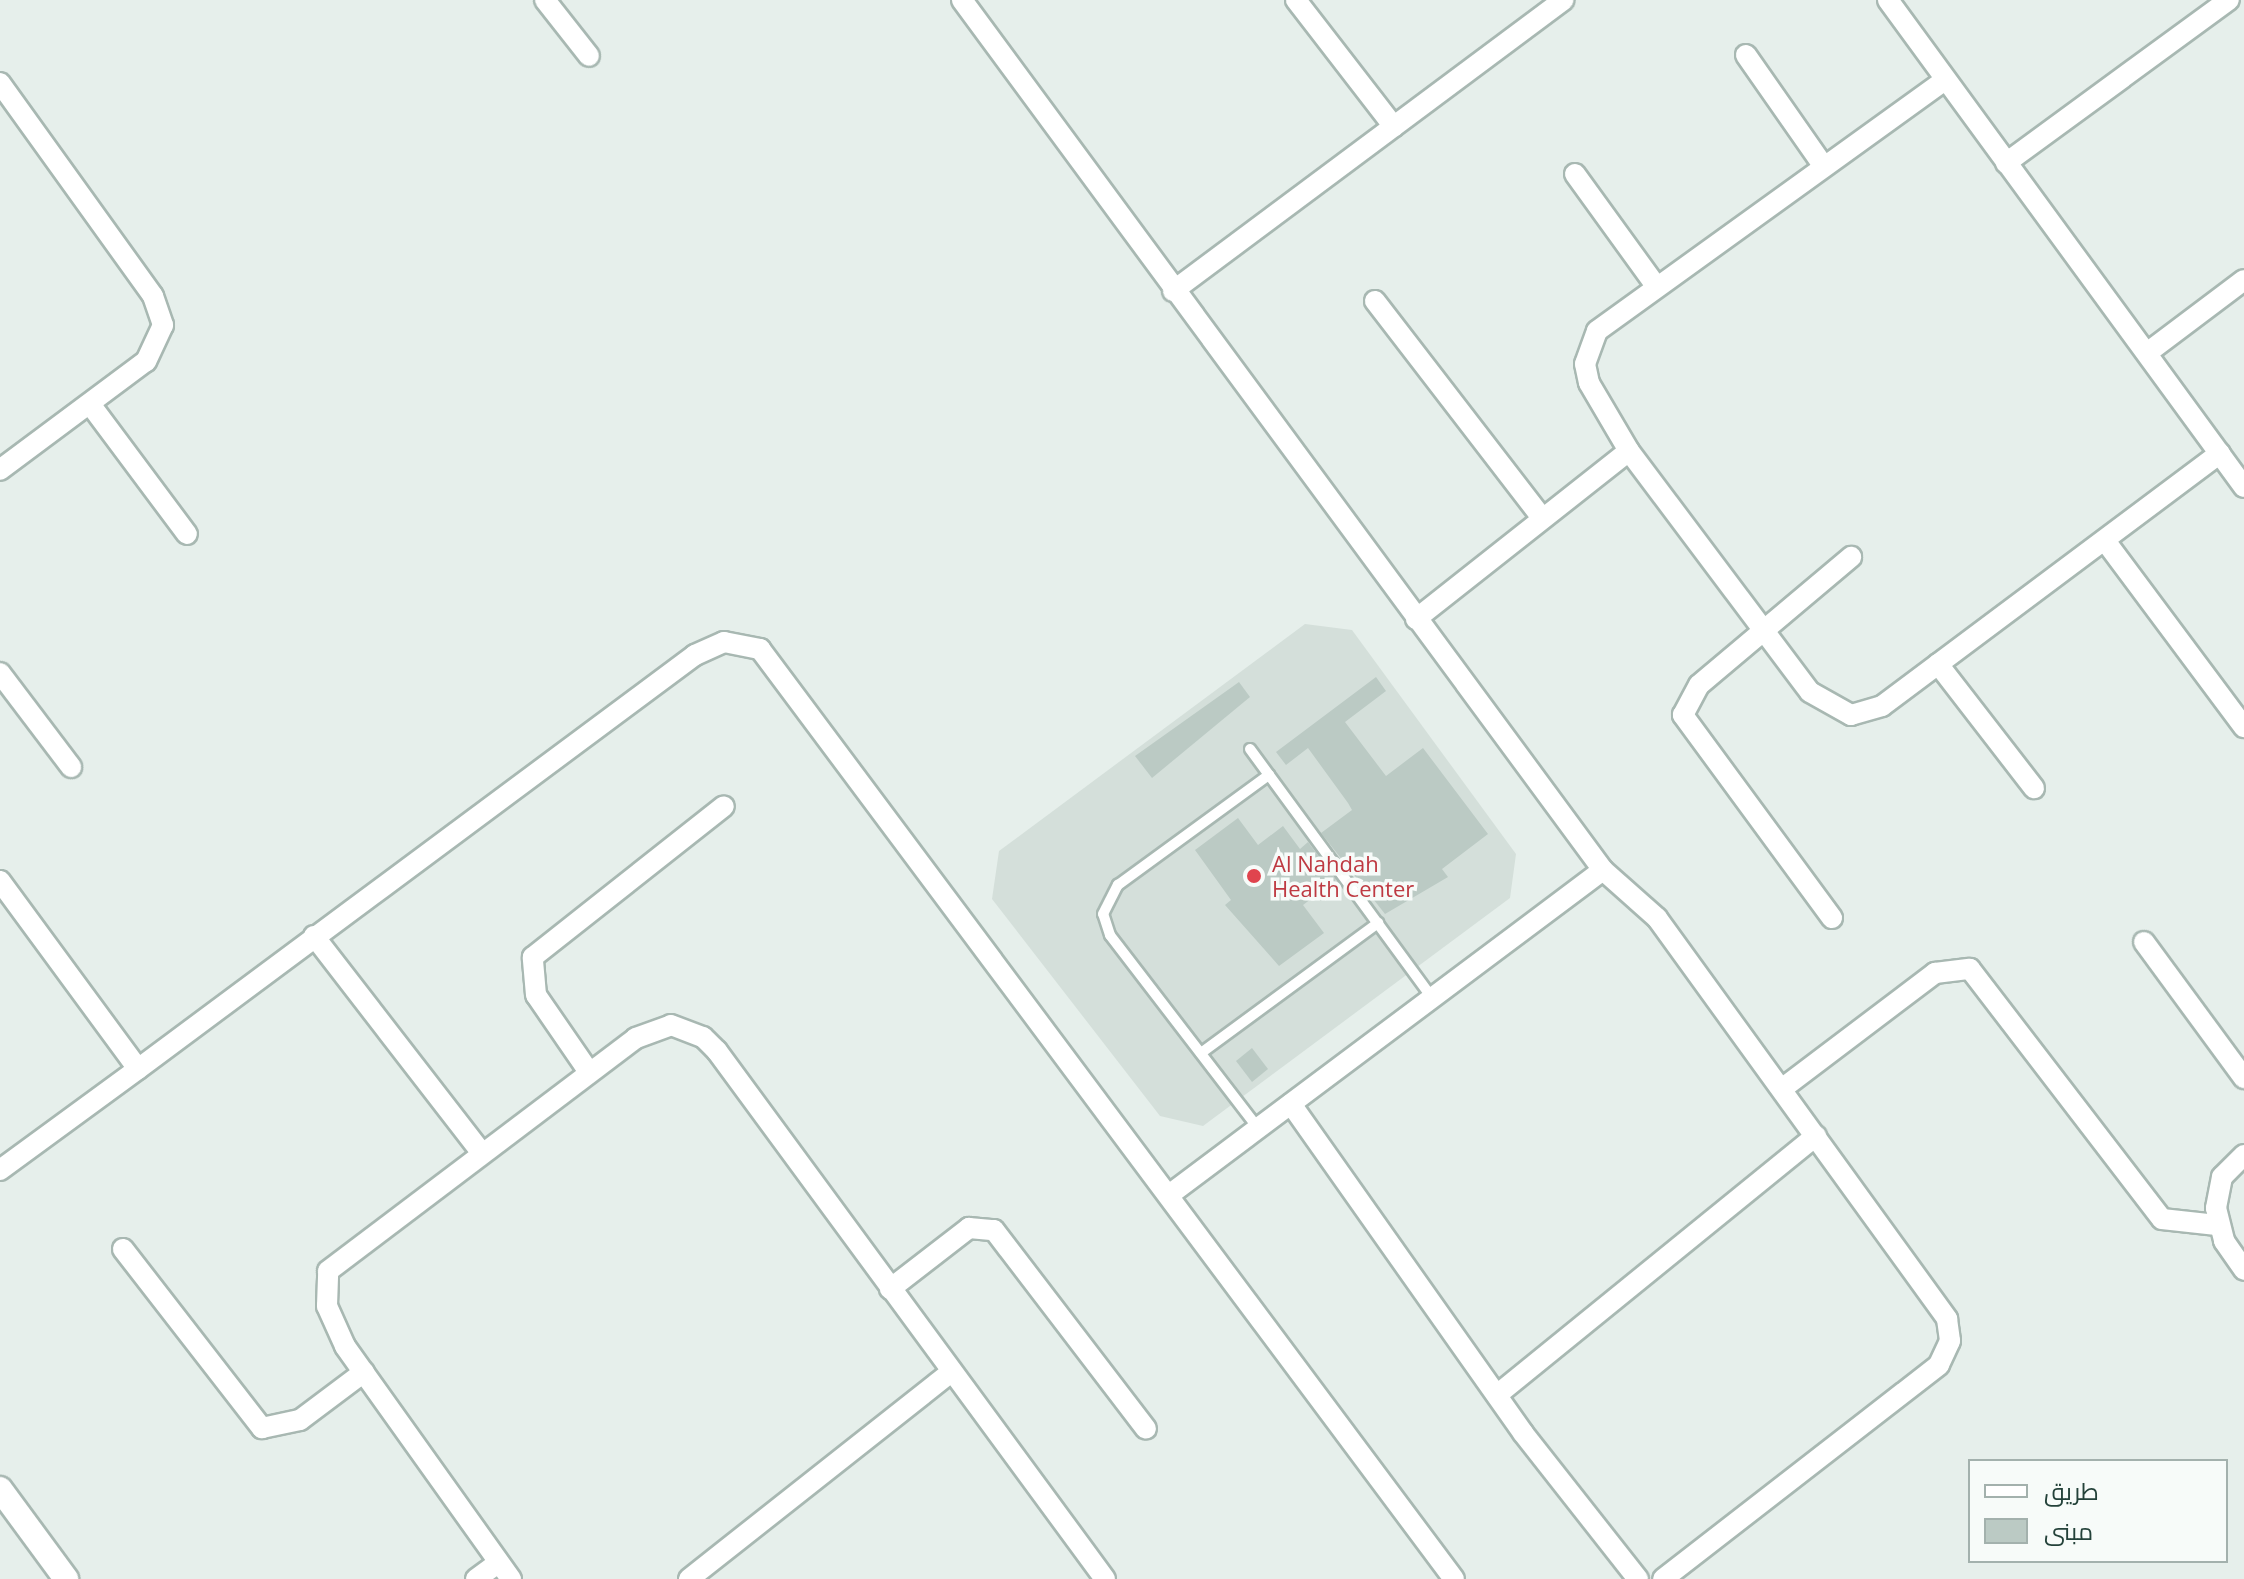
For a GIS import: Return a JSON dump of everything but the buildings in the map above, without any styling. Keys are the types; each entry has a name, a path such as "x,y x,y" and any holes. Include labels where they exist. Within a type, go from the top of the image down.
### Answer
{"main road":[{"path":"0,1489 66,1579"}],"street":[{"path":"545,0 589,56"},
{"path":"962,0 1173,291 1603,870 1657,918 1783,1088 1947,1319 1950,1341 1939,1365 1663,1579"},
{"path":"1296,0 1394,127"},
{"path":"1173,291 1564,0"},
{"path":"1888,0 2244,487"},
{"path":"2006,163 2229,0"},
{"path":"1746,55 1822,164"},
{"path":"1945,80 1654,283 1597,331 1585,364 1598,404 1629,451 1810,692 1851,715 1882,706 2106,542 2220,453"},
{"path":"0,83 161,312 158,350 0,470"},
{"path":"1575,174 1654,283"},
{"path":"2147,353 2244,280"},
{"path":"1375,301 1542,518"},
{"path":"90,404 187,534"},
{"path":"1416,619 1629,451"},
{"path":"2106,542 2244,727"},
{"path":"1832,918 1683,715 1689,694 1851,557"},
{"path":"0,1170 695,655 743,642 760,649 785,675 1454,1579"},
{"path":"1938,664 2034,788"},
{"path":"0,673 71,767"},
{"path":"589,1072 536,995 533,957 724,806"},
{"path":"1169,1195 1603,870"},
{"path":"0,881 8,908 138,1069"},
{"path":"314,936 480,1151"},
{"path":"2144,942 2244,1078"},
{"path":"1783,1088 1935,973 1970,969 2162,1219 2217,1225"},
{"path":"476,1579 504,1571 364,1372 327,1306 328,1271 480,1151 589,1072 657,1028 703,1037 1105,1579"},
{"path":"1291,1104 1497,1395 1638,1579"},
{"path":"1497,1395 1816,1136"},
{"path":"2244,1155 2222,1177 2217,1225 2244,1270"},
{"path":"890,1289 969,1228 994,1230 1146,1429"},
{"path":"123,1249 262,1428 300,1420 364,1372"},
{"path":"689,1579 951,1372"}],"lane":[{"path":"1250,749 1432,998"},
{"path":"1258,1128 1110,935 1105,903 1118,885 1269,775"},
{"path":"1201,1053 1378,923"}],"shaded area":[{"name":"Al Nahdah Health Center","path":"1305,624 1352,630 1516,854 1510,898 1203,1126 1160,1116 992,899 999,851"}],"place":[{"name":"Al Nahdah Health Center","path":"1254,876"}]}
